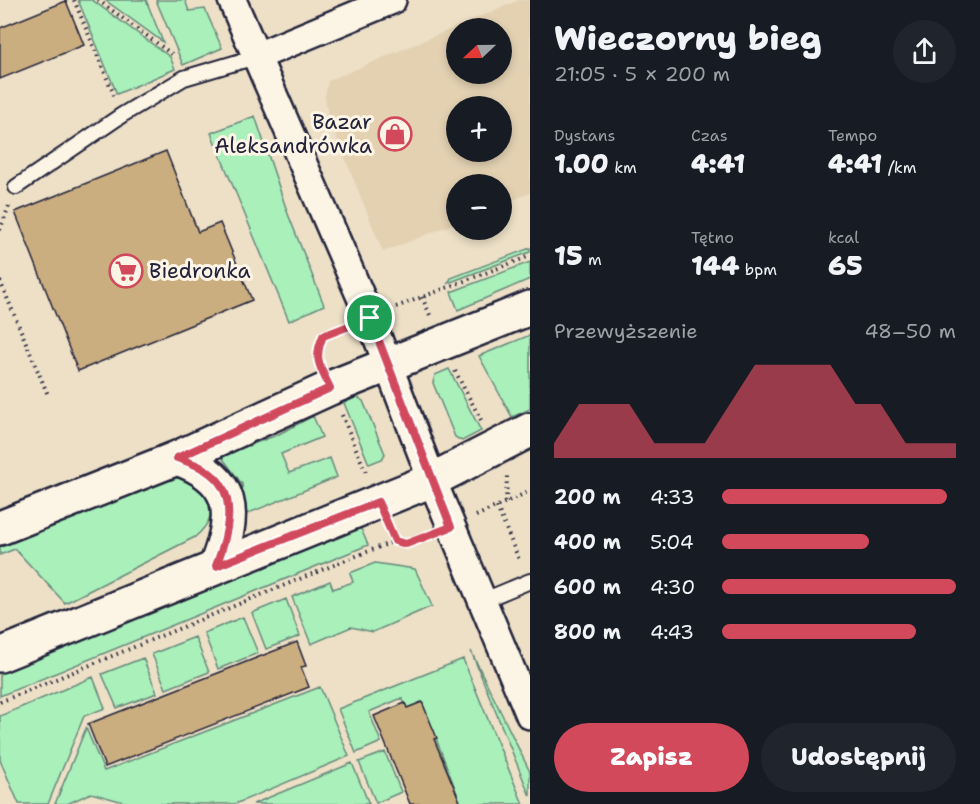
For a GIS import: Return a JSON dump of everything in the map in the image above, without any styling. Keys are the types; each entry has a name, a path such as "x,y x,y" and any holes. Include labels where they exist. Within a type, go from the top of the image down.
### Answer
{"main road":[{"path":"0,528 177,458 324,374 389,366 530,308"},
{"path":"0,655 432,480 530,430"},
{"path":"177,458 211,474 223,493 230,522 216,566"}],"street":[{"path":"232,0 370,318 432,480 530,715"},
{"path":"255,57 392,0"}],"lane":[{"path":"16,187 122,115 184,78 255,57"},
{"path":"482,601 529,581"}],"path":[{"path":"74,0 122,115"},
{"path":"98,0 173,54"},
{"path":"395,541 324,374 316,351 323,336 530,256"},
{"path":"0,281 48,394"},
{"path":"422,297 442,345 495,447 508,480 506,502"},
{"path":"310,363 324,374"},
{"path":"0,702 395,541 406,544 451,527 530,490"},
{"path":"497,507 529,581"}],"shaded area":[{"name":"Bazar Aleksandrówka","path":"519,0 530,0 530,193 512,200 512,174 446,174 446,227 383,252 328,116 325,97 328,81 446,31 446,84 512,84 512,18 477,18"}],"green space":[{"path":"78,0 92,0 170,57 175,69 117,94"},
{"path":"105,0 146,0 163,42"},
{"path":"156,0 185,0 189,11 205,9 222,48 183,65"},
{"path":"255,116 288,214 324,305 289,321 211,133"},
{"path":"530,248 530,252 448,283 451,278"},
{"path":"530,262 530,279 458,310 451,292"},
{"path":"530,335 530,409 512,417 479,356"},
{"path":"449,369 481,431 462,441 455,437 433,383 435,375"},
{"path":"357,397 363,401 385,454 382,459 369,464 344,403"},
{"path":"313,416 322,437 281,454 289,473 330,458 337,477 244,515 242,484 221,456 277,435"},
{"path":"187,477 210,496 209,519 200,532 195,537 65,603 15,549 0,555 0,547 168,479"},
{"path":"359,524 368,545 0,696 0,670"},
{"path":"375,563 415,569 432,606 373,632 351,627 311,644 292,597 330,581 333,589 353,582 350,573"},
{"path":"286,599 300,636 266,649 252,613"},
{"path":"243,617 258,653 218,669 204,633"},
{"path":"195,637 209,672 166,689 152,654"},
{"path":"471,651 530,772 530,796"},
{"path":"143,658 157,693 117,708 102,674"},
{"path":"463,659 523,804 461,804 422,702 407,708 402,698 369,712 381,742 356,753 338,709"},
{"path":"93,677 105,708 84,716 48,804 19,804 0,760 0,716"},
{"path":"320,687 349,756 235,804 131,804 91,793 67,804 55,804 86,728 104,771"},
{"path":"385,752 401,792 376,803 359,762"},
{"path":"352,763 369,804 253,804"}],"building":[{"path":"66,1 84,45 0,79 0,28"},
{"name":"Biedronka","path":"166,151 198,232 220,223 252,300 78,371 15,212"},
{"path":"297,642 306,666 301,667 309,687 105,767 88,724"},
{"path":"422,702 437,738 434,739 461,804 410,804 374,716 405,703 407,708"}],"place":[{"name":"Bazar Aleksandrówka","path":"395,134"},
{"name":"Biedronka","path":"126,271"}],"route":[{"path":"370,318 451,527 406,544 395,541 378,502 216,566 230,522 223,493 211,474 194,464 177,458 272,417 330,388 317,360 316,351 323,336 370,318"}]}
